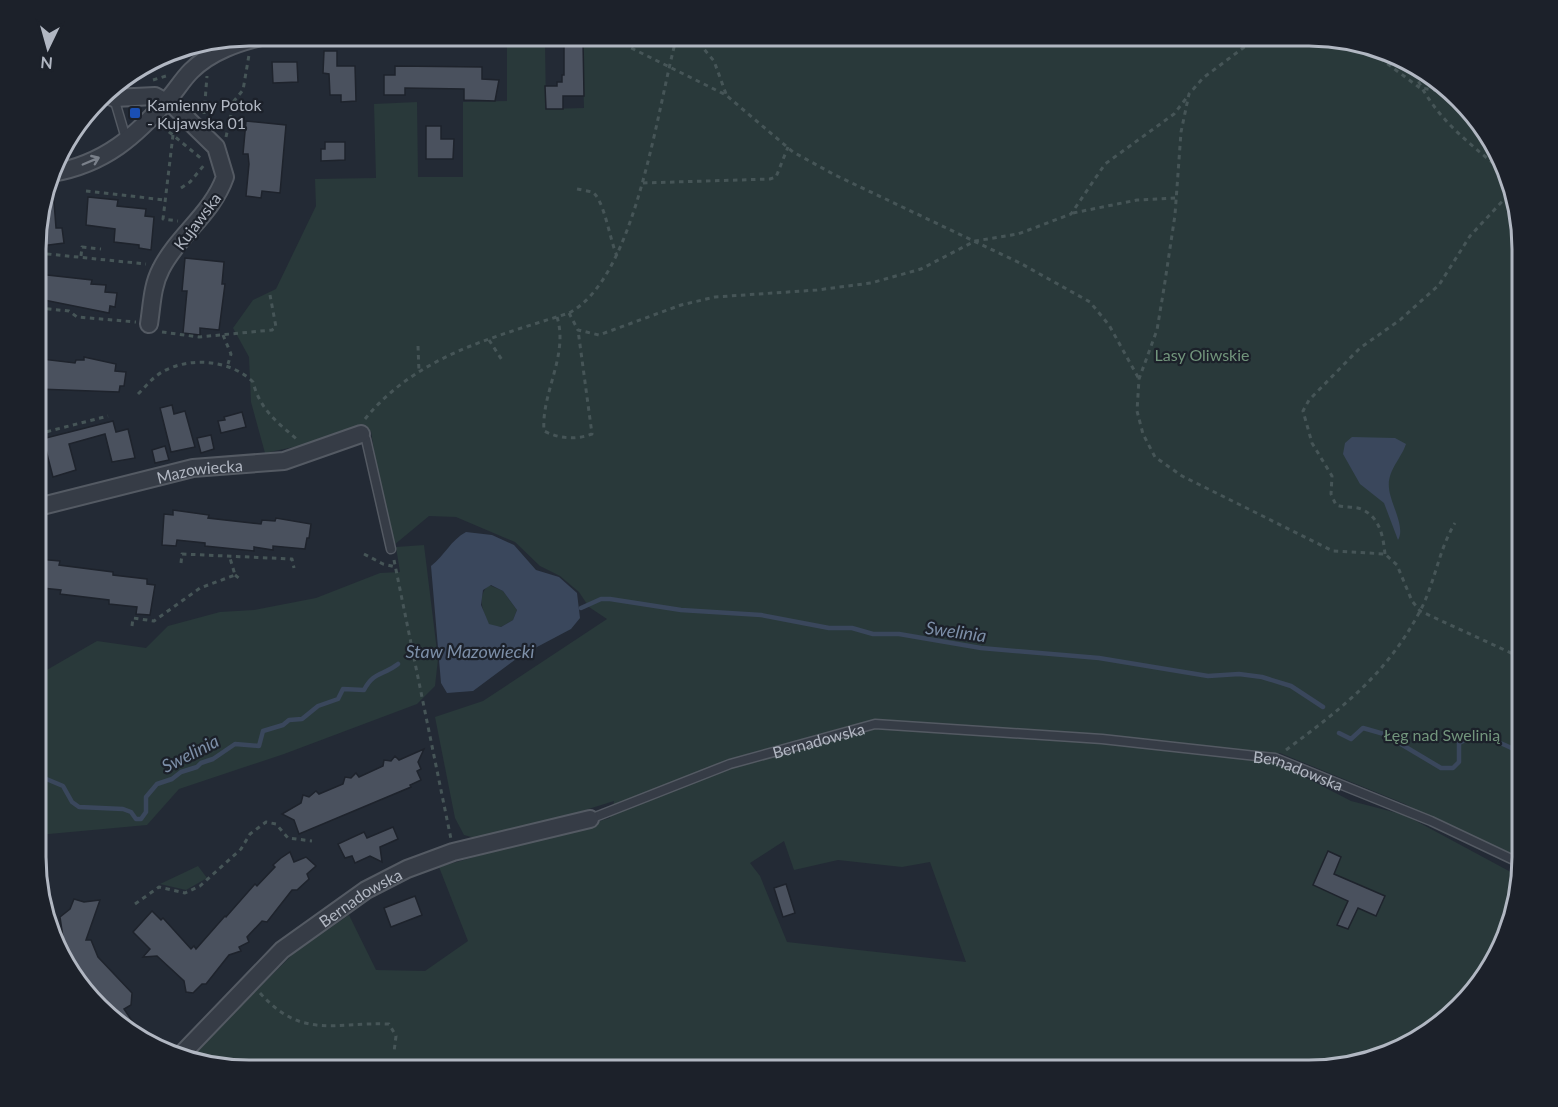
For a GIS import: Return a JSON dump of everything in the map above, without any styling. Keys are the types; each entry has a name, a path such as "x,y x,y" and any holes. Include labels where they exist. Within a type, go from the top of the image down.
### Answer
{"street":[{"path":"62,171 73,169 127,142 166,102 191,71 226,48"},
{"path":"118,95 155,96 166,102"},
{"name":"Kujawska","path":"149,326 154,289 162,266 220,193 225,177 211,160 216,147 175,107 166,102"},
{"name":"Mazowiecka","path":"46,505 193,468 270,463 312,452 361,434"},
{"name":"Bernadowska","path":"186,1050 282,950 366,890 407,869 453,852 590,819"}],"lane":[{"path":"112,101 127,142"},
{"path":"361,434 366,439 391,549"},
{"name":"Bernadowska","path":"590,819 730,764 875,724 1102,739 1275,758 1431,821 1511,859"}],"path":[{"path":"628,46 726,95 788,147 835,175 975,241 1090,302 1109,325 1139,379"},
{"path":"361,434 366,418 419,372 442,357 569,313 582,306 617,256 643,183 674,46"},
{"path":"702,46 714,61 726,95"},
{"path":"1071,214 1105,164 1174,114 1203,78 1244,47"},
{"path":"181,188 211,160 226,137 234,101 243,90 250,49"},
{"path":"1384,61 1420,88 1434,90"},
{"path":"204,134 208,71"},
{"path":"1416,78 1420,88 1449,126 1492,162"},
{"path":"1189,94 1181,132 1176,198 1157,330 1139,379 1137,411 1143,434 1155,457 1182,476 1333,551 1385,554 1397,565 1412,601 1420,611 1511,653"},
{"path":"168,131 211,160"},
{"path":"173,135 163,219 178,221"},
{"path":"643,183 770,179 776,177 788,147"},
{"path":"577,189 593,193 600,200 607,232 617,256"},
{"path":"86,191 165,200"},
{"path":"578,330 599,335 681,305 715,297 817,290 871,283 921,269 975,241 1018,234 1071,214 1137,200 1176,198"},
{"path":"1385,554 1382,530 1373,519 1362,509 1336,505 1331,494 1332,476 1312,443 1304,411 1309,400 1322,385 1360,348 1400,320 1438,285 1470,236 1505,198"},
{"path":"81,256 82,247 101,249"},
{"path":"46,254 162,266"},
{"path":"46,309 69,311 78,317 149,326 199,337 272,330 276,327 270,295"},
{"path":"557,317 560,340 545,405 544,431 553,435 579,439 592,434 578,330 569,313"},
{"path":"223,335 231,354 228,364"},
{"path":"489,339 502,360"},
{"path":"418,346 419,372"},
{"path":"138,394 160,373 173,366 228,364 245,374 253,382 257,397 266,411 312,452"},
{"path":"46,432 108,416"},
{"path":"1275,758 1342,709 1387,664 1420,611 1443,543 1455,523"},
{"path":"181,563 182,554 230,558 292,559 294,568"},
{"path":"364,554 383,564 396,567 427,709 453,852"},
{"path":"230,558 235,575 240,579"},
{"path":"132,626 133,618 154,621 200,588 235,575"},
{"path":"135,904 159,887 185,893 200,886 241,849 250,834 266,822 276,824 288,838 312,842"},
{"path":"251,983 287,1018 325,1026 389,1024 396,1036 394,1052"}],"green space":[{"name":"Lasy Oliwskie","path":"507,46 545,46 546,109 584,108 582,46 1322,47 1348,50 1398,67 1432,88 1452,106 1470,126 1491,160 1505,197 1510,223 1511,862 1405,804 1280,753 1268,758 1351,801 1405,815 1511,872 1505,910 1496,935 1470,981 1452,1001 1432,1019 1398,1040 1361,1054 1335,1059 236,1060 194,1053 294,953 349,915 376,970 425,971 468,941 439,867 610,818 614,801 486,841 464,835 455,818 435,717 483,701 607,619 589,607 579,592 560,576 540,566 515,542 456,517 429,516 394,545 382,503 371,431 265,453 251,402 249,357 233,328 253,300 276,289 316,206 315,179 376,178 374,104 417,102 418,177 463,177 463,102 507,101","holes":["784,841 794,870 838,860 902,867 930,862 966,962 787,942 760,876 750,863"]},
{"path":"424,545 438,659 435,686 417,704 284,754 179,789 147,825 47,834 47,670 97,641 146,648 168,626 220,612 254,610 316,598 380,573 400,572 396,547"},
{"path":"489,585 503,591 517,610 513,620 501,627 489,625 483,610 483,594"},
{"path":"198,866 207,878 186,890 160,884"}],"water":[{"path":"1352,437 1395,438 1406,444 1389,482 1390,494 1400,528 1398,540 1384,503 1360,484 1343,454 1345,443"},
{"name":"Staw Mazowiecki","path":"466,532 492,535 514,545 536,570 559,577 577,593 580,618 571,629 520,656 473,691 447,693 441,683 431,566","holes":["491,585 503,591 517,610 513,620 501,627 489,624 481,605 483,590"]}],"building":[{"path":"564,46 583,46 584,96 563,96 563,109 546,109 545,86 557,86 557,82 562,82 562,75 564,75"},
{"path":"324,51 337,51 337,66 355,66 356,101 341,102 341,95 330,95 329,74 323,73"},
{"path":"272,62 297,62 298,82 273,83"},
{"path":"395,66 482,67 482,79 499,80 495,101 464,100 464,89 405,88 405,95 384,95 384,75 395,75"},
{"path":"246,121 286,125 280,193 262,191 261,198 246,196 249,164 248,154 243,154"},
{"path":"426,126 441,126 441,139 454,139 453,159 426,159"},
{"path":"325,142 345,142 345,160 321,161 321,149 325,149"},
{"path":"88,197 118,200 117,206 146,209 145,216 154,217 151,250 139,248 139,245 114,242 115,229 86,225"},
{"path":"52,201 56,228 62,228 64,243 46,245"},
{"path":"185,258 224,262 222,284 225,284 219,330 200,328 200,335 183,333 187,291 182,291"},
{"path":"46,275 92,280 91,284 106,285 105,292 117,293 115,307 110,306 109,313 46,300"},
{"path":"84,357 116,364 115,371 126,372 124,386 120,386 119,392 46,389 46,360 75,363 76,360 84,360"},
{"path":"172,405 174,414 185,411 195,447 171,452 160,408"},
{"path":"242,412 246,427 221,433 218,421"},
{"path":"113,421 116,432 128,429 135,458 112,462 105,434 69,444 76,470 53,477 46,451 46,438"},
{"path":"211,435 214,449 201,453 197,438"},
{"path":"165,446 169,460 155,463 152,450"},
{"path":"173,510 209,515 208,518 261,524 262,520 275,521 276,518 311,524 309,538 307,538 305,549 273,546 273,550 254,547 254,551 205,546 205,543 177,540 176,546 162,545 164,514 173,515"},
{"path":"46,560 60,561 59,565 147,579 147,584 155,585 150,615 136,614 137,607 109,604 109,600 60,594 61,590 47,588"},
{"path":"424,749 418,762 421,769 417,771 421,780 410,785 411,787 299,834 294,820 282,814 301,803 303,795 309,797 316,791 319,794 343,784 345,777 351,778 356,773 359,777 383,766 384,760 391,761 395,756 399,760"},
{"path":"393,827 398,839 380,847 382,862 370,856 355,863 352,856 345,858 338,844 364,832 367,838"},
{"path":"1328,851 1341,857 1334,874 1385,896 1376,916 1358,908 1348,929 1337,925 1348,901 1313,885"},
{"path":"290,852 294,862 306,857 316,866 307,874 309,879 297,890 292,890 267,922 262,921 247,937 249,942 239,947 241,951 229,955 206,984 202,984 193,993 186,992 184,981 157,956 143,957 150,949 133,932 152,911 161,920 163,918 191,949 194,946 196,949 255,884 257,886 275,867 273,865"},
{"path":"786,884 795,913 783,917 774,888"},
{"path":"415,896 422,915 391,927 384,908"},
{"path":"74,899 84,902 100,900 86,940 91,940 98,957 132,993 131,1005 124,1009 134,1024 106,1001 88,981 74,959 63,937 60,917 70,909"}],"waterway":[{"name":"Swelinia","path":"581,608 601,599 610,599 681,610 761,615 829,628 852,628 873,634 899,634 981,648 1099,658 1208,676 1239,674 1262,677 1291,686 1323,707"},
{"name":"Swelinia","path":"47,779 63,786 72,802 79,807 123,809 131,812 136,819 141,819 146,812 146,797 157,784 213,759 235,744 259,746 263,731 283,725 289,720 302,719 318,706 338,699 343,689 364,690 371,680 398,664"},
{"name":"Swelinia","path":"1339,733 1351,739 1363,728 1384,734 1441,768 1453,768 1459,762 1459,743 1467,739 1490,739 1511,748"}],"place":[{"name":"Kamienny Potok - Kujawska 01","path":"135,113"}],"park label":[{"name":"Łęg nad Swelinią","path":"1442,734"}]}
